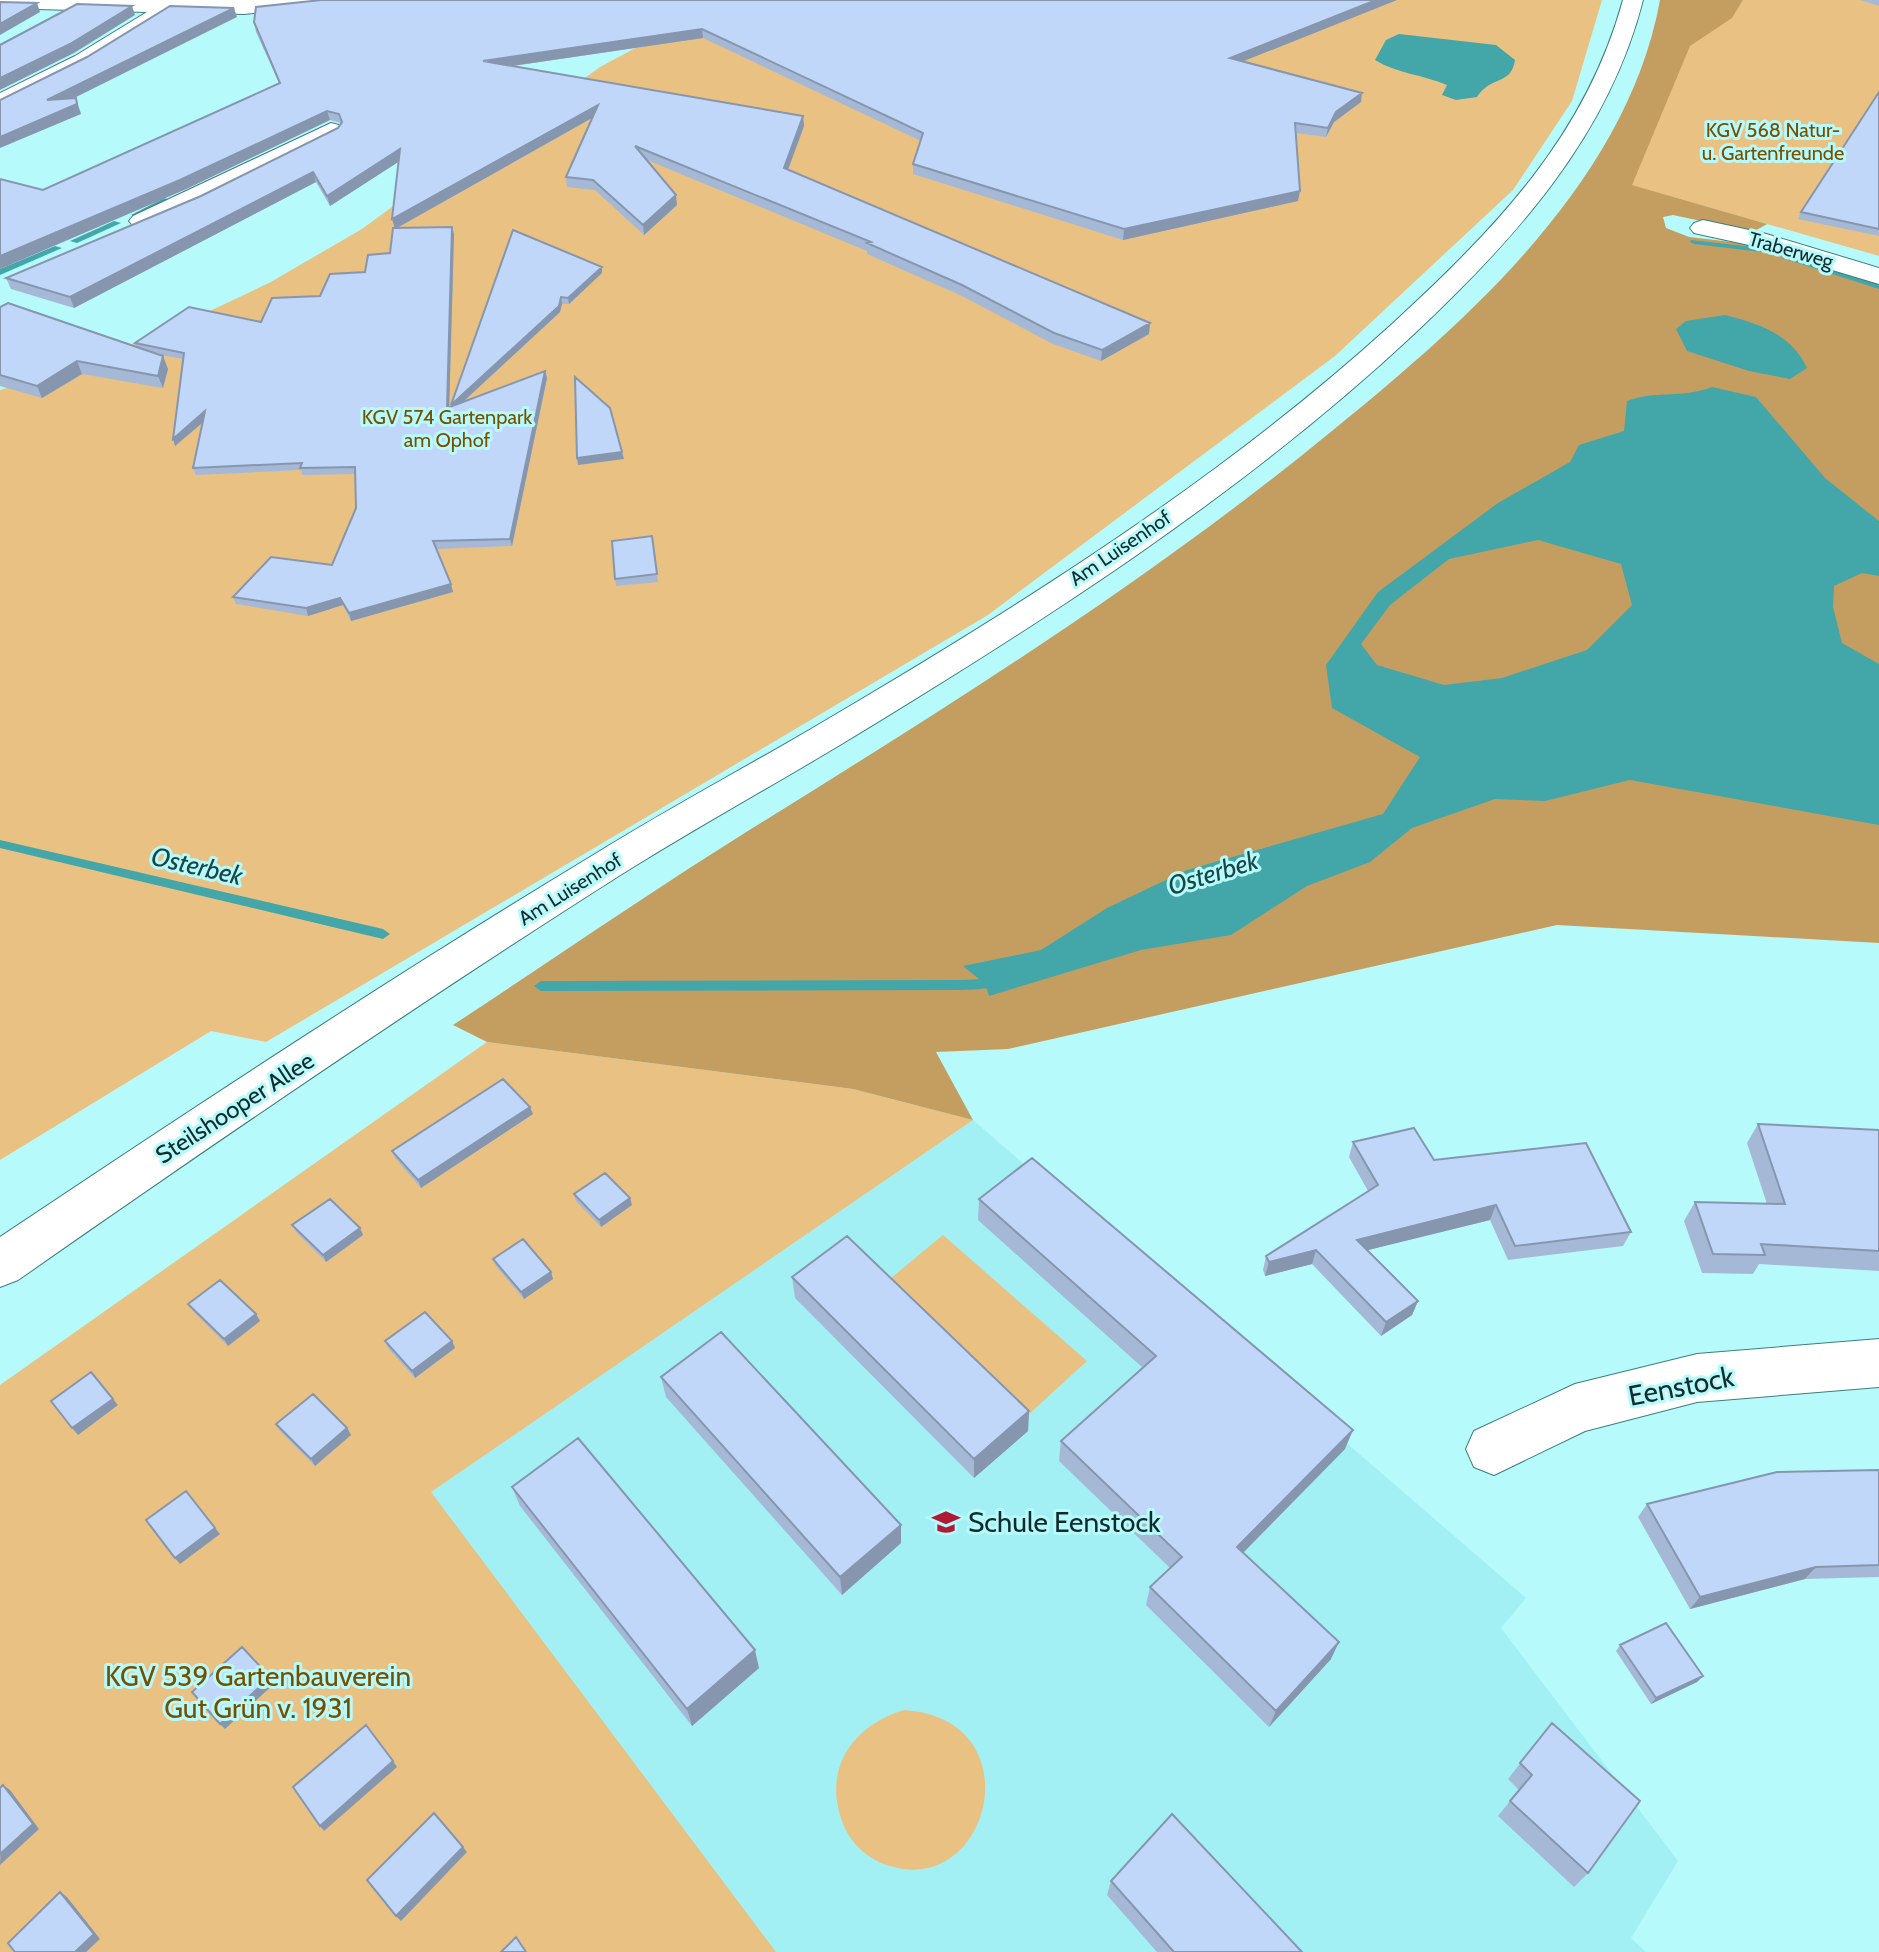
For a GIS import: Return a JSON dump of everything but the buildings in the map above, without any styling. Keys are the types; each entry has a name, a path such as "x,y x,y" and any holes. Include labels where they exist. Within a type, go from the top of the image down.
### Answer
{"main road":[{"path":"0,2 48,8 73,5 244,8 323,0"},
{"name":"Am Luisenhof","path":"470,952 1004,626 1183,504 1324,397 1410,324 1522,208 1580,128 1605,82 1628,23 1633,0"},
{"path":"0,102 82,60 165,8"},
{"path":"114,234 263,166 331,130"},
{"name":"Traberweg","path":"1703,228 1768,242 1879,276"},
{"name":"Steilshooper Allee","path":"0,1265 470,952"},
{"name":"Eenstock","path":"1494,1449 1575,1409 1697,1378 1879,1363"}],"shaded area":[{"path":"1660,0 1743,0 1732,18 1690,46 1632,185 1767,224 1753,232 1673,215 1663,217 1666,228 1689,237 1758,245 1879,282 1879,943 1557,925 1008,1049 936,1052 973,1120 853,1089 487,1042 453,1025 676,877 973,689 1117,592 1258,489 1379,392 1484,297 1576,189 1613,130 1642,67"},
{"name":"Schule Eenstock","path":"973,1120 1526,1598 1501,1628 1678,1861 1631,1938 1646,1952 776,1952 430,1492"}],"green space":[{"name":"KGV 574 Gartenpark am Ophof","path":"907,0 1602,0 1572,101 1513,190 1335,356 988,615 266,1042 211,1031 0,1160 0,390 59,373 163,333 269,283 362,229 471,149 499,140 600,67 656,37"},
{"name":"KGV 568 Natur- u. Gartenfreunde","path":"1743,0 1879,0 1879,256 1631,185 1690,45 1731,18"},
{"name":"KGV 539 Gartenbauverein Gut Grün v. 1931","path":"487,1042 853,1089 973,1120 431,1492 776,1952 0,1952 0,1385"},
{"path":"943,1235 1087,1361 1028,1415 885,1283"},
{"path":"904,1710 945,1720 971,1742 983,1770 984,1801 974,1831 955,1855 928,1868 894,1867 871,1857 848,1834 838,1806 836,1787 846,1753 869,1727"}],"water":[{"path":"1399,34 1496,45 1515,60 1513,68 1477,97 1456,100 1442,95 1447,85 1375,60 1386,40"},
{"path":"1725,315 1773,332 1792,347 1807,368 1790,379 1749,371 1687,351 1676,329 1686,321"},
{"path":"1712,387 1756,397 1825,478 1879,521 1879,576 1862,573 1834,586 1833,607 1842,643 1879,664 1879,825 1630,780 1545,801 1495,799 1412,828 1370,862 1307,886 1231,935 1141,950 989,996 985,984 963,966 1041,950 1107,908 1187,870 1383,814 1420,757 1332,708 1326,665 1378,592 1498,503 1570,462 1579,445 1624,431 1627,401","holes":["1538,540 1621,564 1632,605 1587,650 1502,678 1444,685 1377,665 1361,644 1390,605 1449,559"]}],"waterway":[{"path":"135,215 167,200"},
{"path":"74,241 117,223"},
{"path":"1694,242 1762,250"},
{"path":"0,272 58,248"},
{"path":"1785,256 1879,286"},
{"name":"Osterbek","path":"0,844 383,934"},
{"name":"Osterbek","path":"541,986 962,985 985,984 1000,978"}],"place":[{"name":"Schule Eenstock","path":"946,1522"}]}
